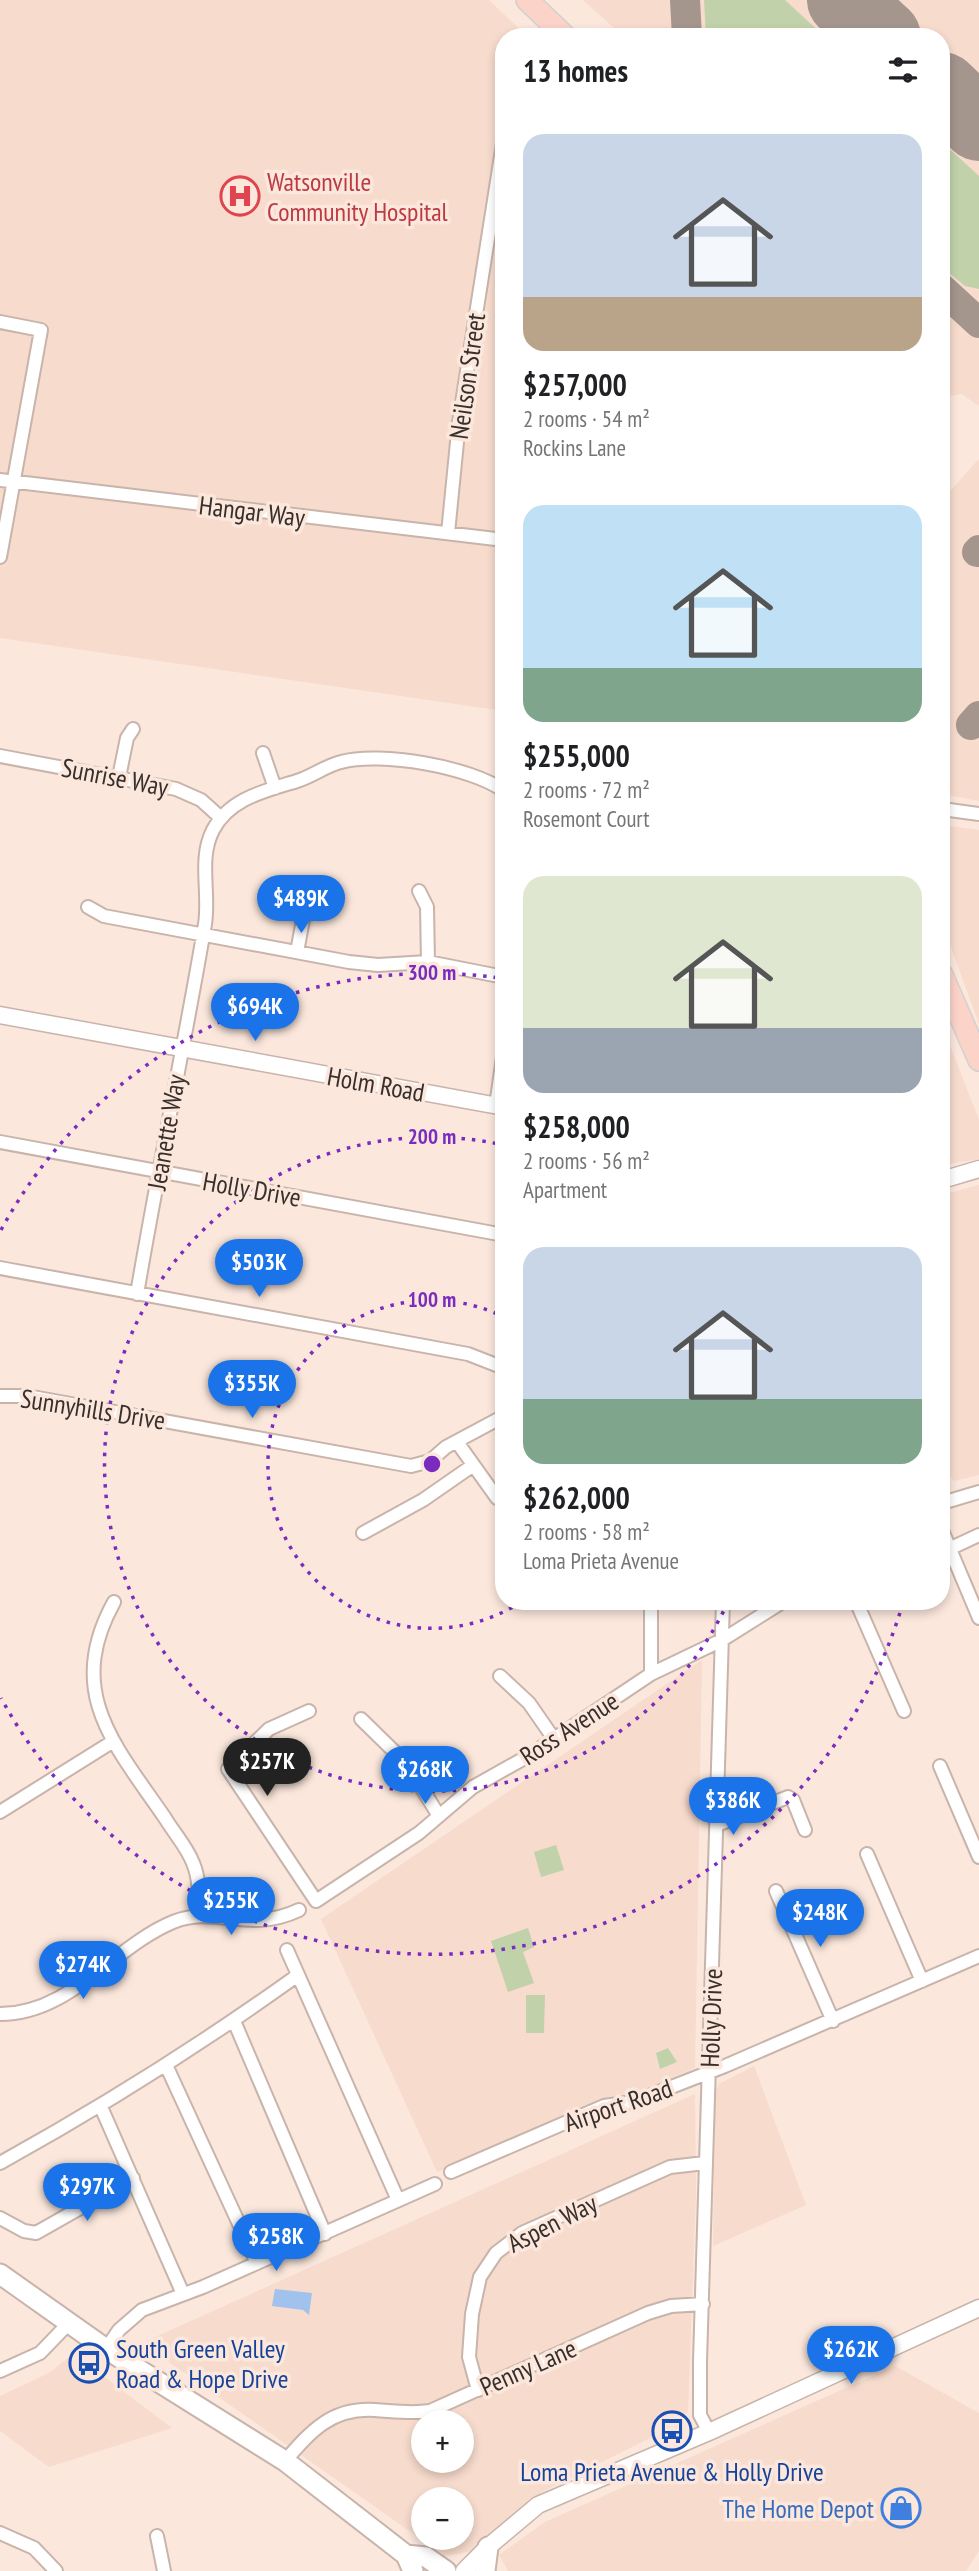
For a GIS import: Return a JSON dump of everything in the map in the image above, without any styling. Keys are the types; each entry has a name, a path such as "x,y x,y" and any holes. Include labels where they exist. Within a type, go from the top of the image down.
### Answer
{"main road":[{"path":"527,0 556,28"},
{"path":"950,993 979,1060"},
{"path":"0,2274 106,2349 285,2462 410,2563 426,2557 446,2571"},
{"path":"485,2571 488,2547"}],"street":[{"name":"Neilson Street","path":"448,534 459,422 495,194"},
{"path":"0,322 41,330 0,557"},
{"name":"Hangar Way","path":"0,480 495,539"},
{"path":"119,777 127,738 133,729"},
{"path":"263,753 275,788"},
{"name":"Sunrise Way","path":"0,756 119,777 185,792 221,818"},
{"name":"Jeanette Way","path":"137,1294 208,903 206,849 221,818 239,802 311,776 338,762 372,759 462,770 495,786"},
{"path":"950,809 979,814"},
{"path":"419,891 427,907 428,962"},
{"path":"88,907 104,916 365,965 428,962 495,974"},
{"path":"297,952 305,909"},
{"name":"Holm Road","path":"0,1015 495,1106"},
{"name":"Holly Drive","path":"0,1142 495,1233"},
{"path":"950,1178 979,1169"},
{"path":"0,1268 468,1354 495,1364"},
{"name":"Sunnyhills Drive","path":"0,1396 27,1396 411,1466 430,1461 495,1421"},
{"path":"457,1442 495,1494"},
{"path":"363,1533 423,1500 472,1466"},
{"path":"950,1501 979,1492"},
{"path":"950,1549 979,1535"},
{"path":"950,1551 979,1618"},
{"path":"114,1602 97,1637 92,1674 97,1708 113,1742 190,1856 197,1879 199,1916"},
{"path":"651,1610 651,1674"},
{"name":"Holly Drive","path":"709,2432 700,2415 705,2163 723,1610"},
{"path":"722,1640 770,1610"},
{"path":"860,1610 904,1711"},
{"name":"Ross Avenue","path":"309,1711 269,1729 228,1769 316,1902 439,1815 473,1787 554,1739 651,1674 722,1640"},
{"path":"500,1676 529,1703 554,1739"},
{"path":"361,1719 407,1764 439,1815"},
{"path":"0,1812 113,1742"},
{"path":"940,1766 979,1857"},
{"path":"717,1825 788,1797 793,1800 805,1830"},
{"path":"867,1854 922,1981"},
{"path":"776,1891 833,2021"},
{"path":"0,2014 31,2010 54,2001 149,1936 173,1923 199,1916 264,1922 299,1910"},
{"path":"287,1950 398,2200"},
{"name":"Airport Road","path":"451,2172 604,2106 633,2102 710,2072 979,1956"},
{"path":"0,2163 101,2106 166,2065 298,1975"},
{"path":"234,2021 326,2234"},
{"path":"166,2065 257,2263"},
{"path":"101,2106 183,2294"},
{"name":"Aspen Way","path":"478,2390 469,2357 472,2314 480,2277 496,2253 522,2233 670,2167 705,2163"},
{"path":"0,2218 24,2231 36,2233 133,2178"},
{"path":"106,2349 119,2330 142,2310 326,2234 435,2184"},
{"name":"Penny Lane","path":"285,2462 316,2427 340,2413 362,2409 423,2412 657,2310 703,2304"},
{"path":"464,2571 538,2505 709,2432 979,2308"},
{"path":"0,2371 40,2353 69,2323"},
{"path":"0,2533 34,2548 56,2571"},
{"path":"157,2536 164,2571"}],"shaded area":[{"path":"0,0 489,0 519,28 495,28 495,710 0,638"},
{"path":"583,0 979,0 979,406 962,394 950,396 950,28 614,28"},
{"path":"979,459 979,801 950,796 950,491"},
{"path":"950,826 979,830 979,1024 950,945"},
{"path":"950,1046 979,1120 979,1159 950,1164"},
{"path":"979,1185 979,1475 954,1481 950,1476 950,1193"},
{"path":"702,1660 695,2068 437,2172 321,1919"},
{"path":"754,2066 806,2205 713,2246 715,2093 719,2084"},
{"path":"695,2094 696,2192 688,2411 682,2422 542,2492 473,2551 445,2556 436,2550 474,2550 474,2487 411,2487 411,2532 142,2343"},
{"path":"73,2354 172,2428 49,2467 0,2431 0,2396 49,2373"},
{"path":"895,2366 979,2413 979,2551 966,2571 508,2571 499,2555 545,2522"}],"green space":[{"path":"704,0 785,0 815,28 706,28"},
{"path":"950,149 979,176 979,289 965,286 950,274"},
{"path":"556,1845 564,1870 541,1877 534,1852"},
{"path":"528,1928 534,1947 523,1952 534,1983 508,1992 491,1941"},
{"path":"526,1995 545,1995 544,2033 526,2033"},
{"path":"668,2048 677,2062 660,2069 656,2053"}],"water":[{"path":"275,2289 312,2293 309,2315 303,2310 272,2306"}],"taxiway":[{"path":"685,0 687,28"},
{"path":"950,296 979,323"},
{"path":"971,725 979,716"}],"runway":[{"path":"844,0 874,28"},
{"path":"950,97 979,124"}],"place":[{"name":"Watsonville Community Hospital","path":"240,196"},
{"name":"South Green Valley Road & Hope Drive","path":"89,2363"},
{"name":"Loma Prieta Avenue & Holly Drive","path":"672,2431"},
{"name":"The Home Depot","path":"901,2508"}]}
